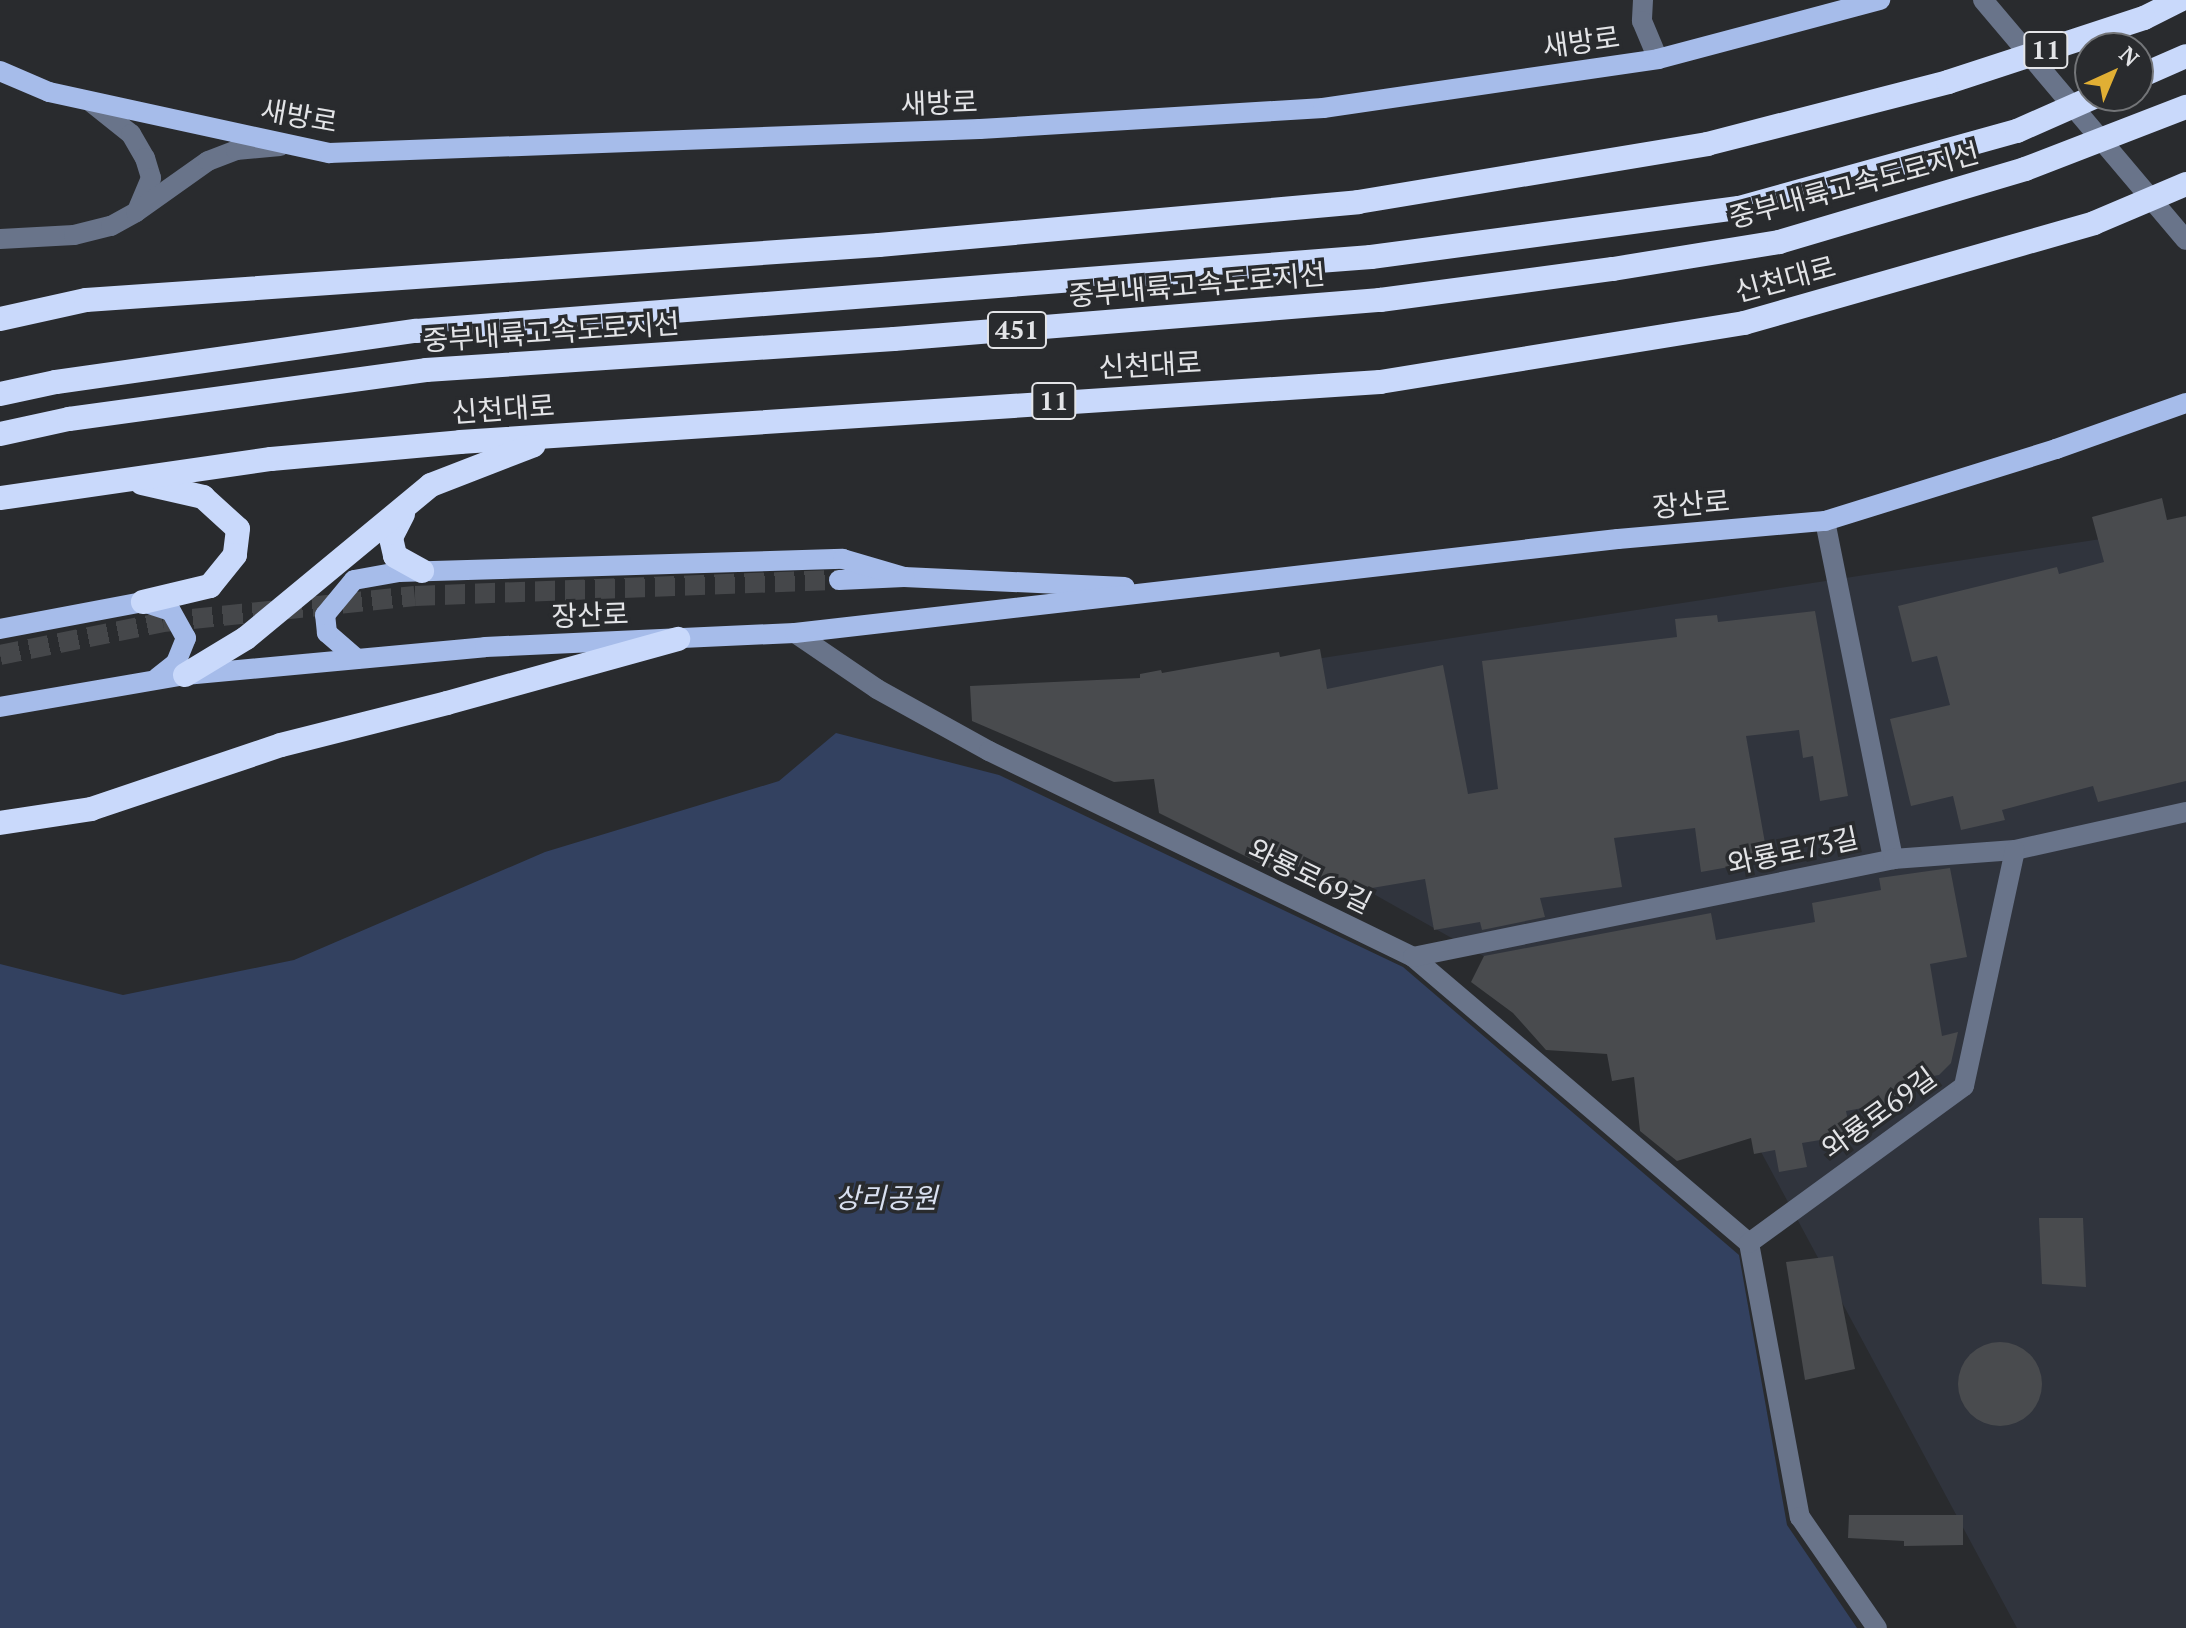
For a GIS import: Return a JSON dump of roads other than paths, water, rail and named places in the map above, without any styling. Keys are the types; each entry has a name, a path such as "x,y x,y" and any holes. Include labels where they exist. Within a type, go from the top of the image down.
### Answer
{"highway":[{"name":"11","path":"0,319 86,300 879,245 1358,202 1707,144 1948,82 2144,18 2180,0"},
{"path":"2154,70 2186,56"},
{"name":"중부내륙고속도로지선","path":"0,394 56,382 416,331 1371,257 1739,208 2017,131 2074,106"},
{"name":"중부내륙고속도로지선","path":"0,434 69,419 426,370 894,339 1411,296 1613,269 1779,242 2025,169 2186,107"},
{"name":"신천대로","path":"0,498 271,459 563,434 1380,382 1744,323 2094,223 2186,184"},
{"path":"0,307 86,300"},
{"path":"185,675 246,638 431,485 563,434"},
{"path":"128,479 203,497 238,529 235,555 210,586 143,602"},
{"path":"407,505 391,538 395,556 422,571"},
{"path":"0,823 91,809 281,745 678,639"}],"main road":[{"name":"새방로","path":"0,71 49,92 329,153 900,132 1323,108 1658,59 1880,0"},
{"name":"장산로","path":"0,707 185,675 485,647 795,633 1618,539 1825,521 2056,449 2186,403"},
{"path":"357,659 327,633 325,615 354,580 422,571 843,559 904,577"},
{"name":"장산로","path":"839,580 904,577 1185,589"},
{"path":"0,629 143,602 171,611 186,638 176,663 153,680"}],"street":[{"path":"1643,0 1642,21 1658,59"},
{"path":"1983,0 2186,240"},
{"path":"89,101 108,112 131,134 145,158 151,178 136,212"},
{"path":"0,239 74,235 111,226 208,161 236,150 297,146"},
{"path":"1825,521 1893,859"},
{"name":"와룡로69길","path":"795,633 877,689 989,751 1413,957 1749,1243 1964,1086 2015,850"},
{"name":"와룡로73길","path":"1413,957 1893,859 2015,850 2186,812"},
{"path":"1749,1243 1800,1517 1877,1628"}],"tunnel":[{"path":"0,655 163,622 415,596 839,580"}],"park label":[{"name":"상리공원","path":"886,1198"}]}
